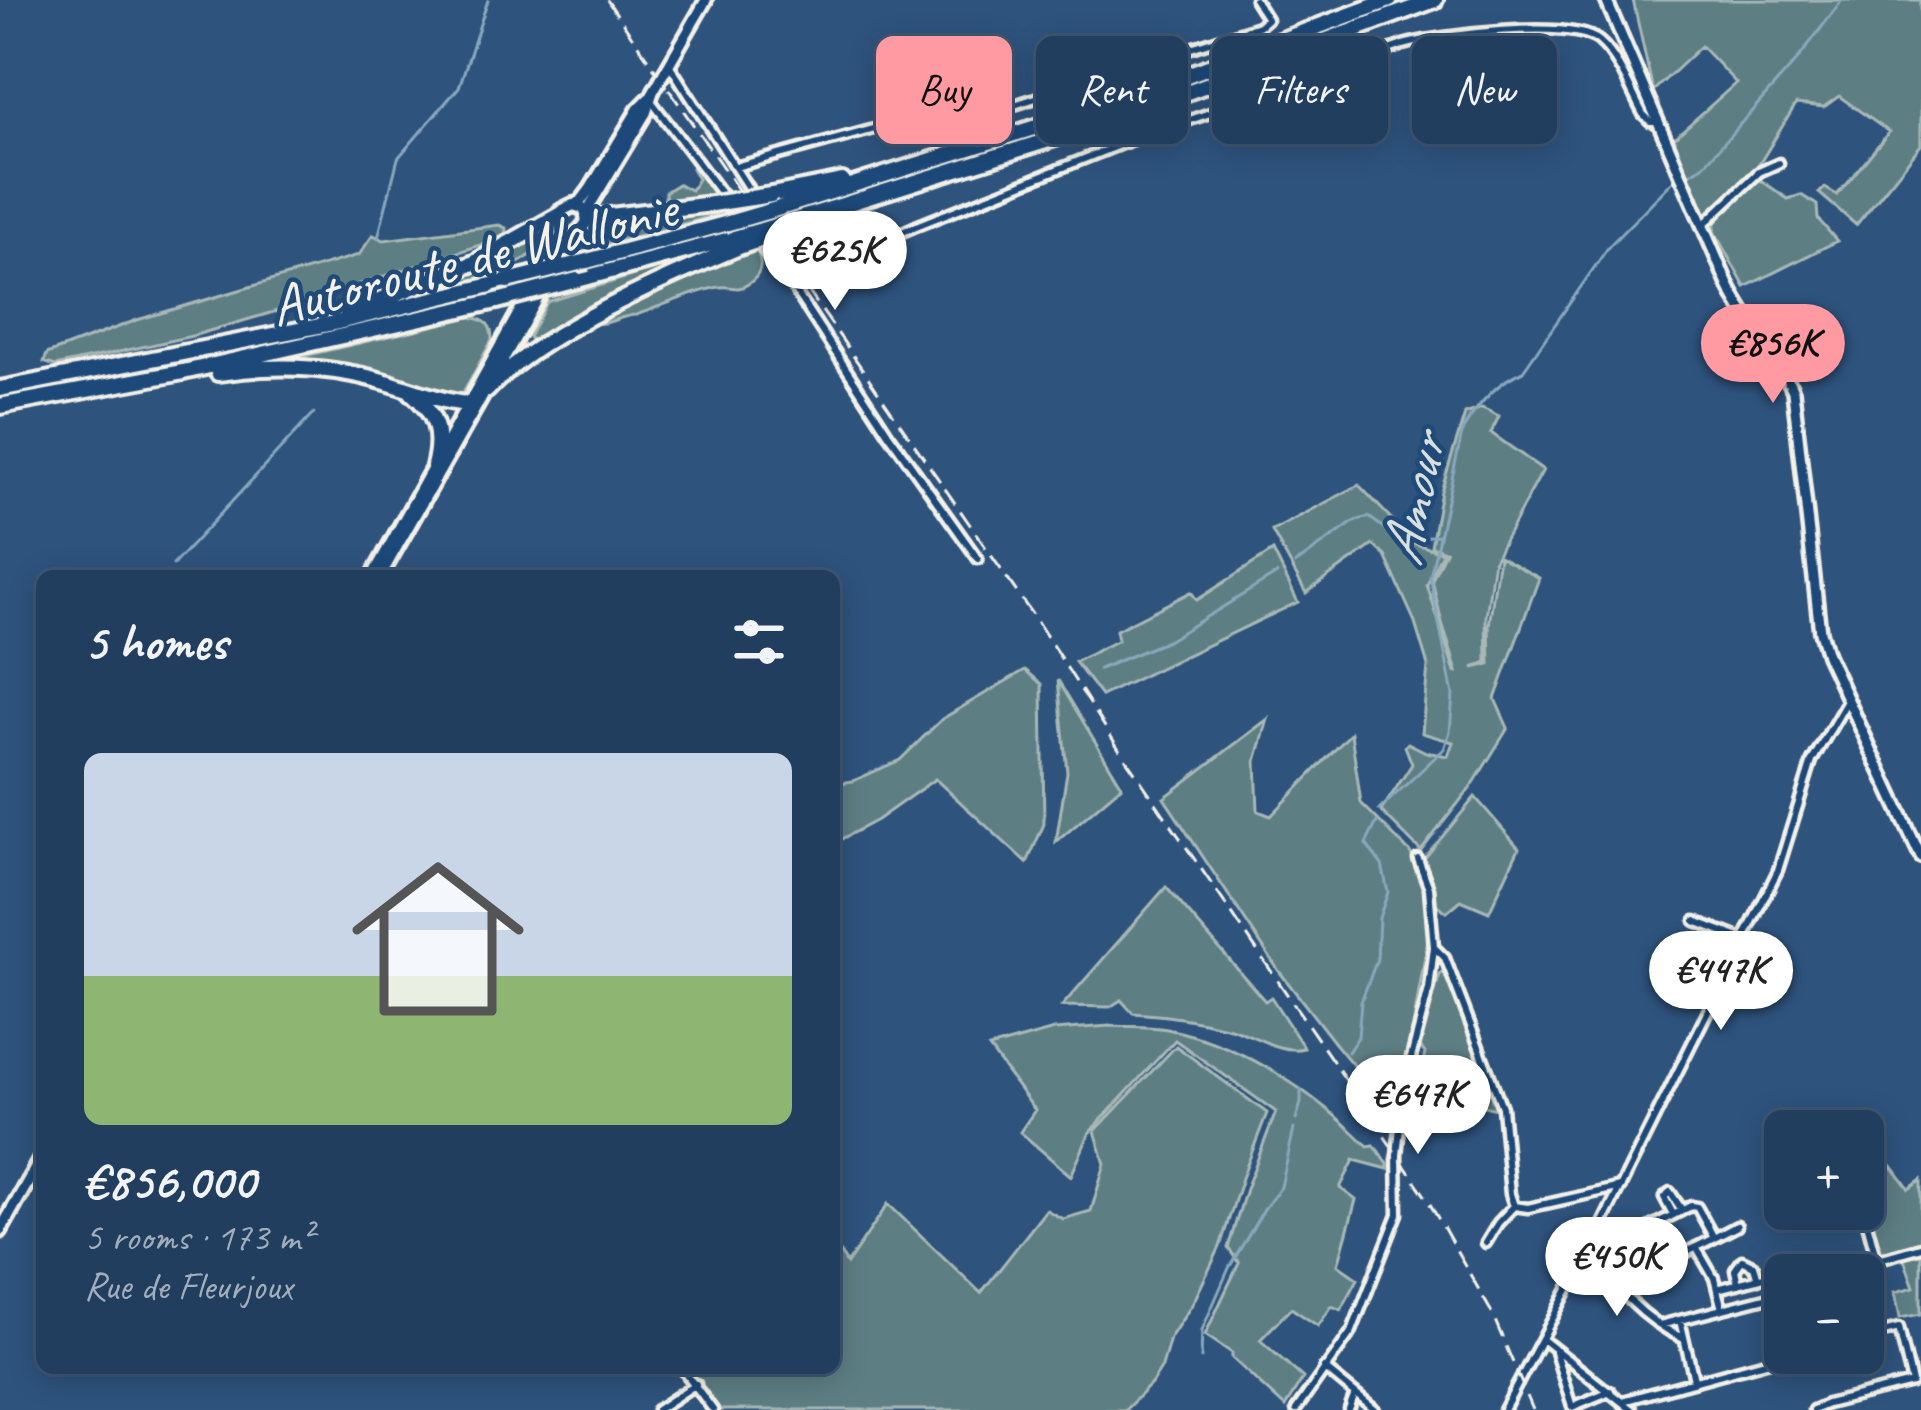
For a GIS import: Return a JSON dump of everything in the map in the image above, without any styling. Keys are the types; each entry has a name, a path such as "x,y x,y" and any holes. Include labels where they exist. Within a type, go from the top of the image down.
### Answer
{"highway":[{"name":"Autoroute de Wallonie","path":"0,389 334,323 725,224 776,201 877,179 1123,99 1390,0"},
{"path":"485,394 530,354 737,243 773,235 789,222 1109,121 1435,0"},
{"path":"588,217 776,201"},
{"path":"604,202 618,215"},
{"path":"334,323 352,309 474,263 561,222"},
{"name":"Autoroute de Wallonie","path":"0,406 183,371 737,243"},
{"path":"509,341 520,355 530,354"},
{"path":"183,371 314,369 364,376 467,404"},
{"path":"408,390 426,406 438,428 434,466"}],"main road":[{"path":"379,570 467,404 509,341 576,233 584,229 588,217 583,208 565,207 560,238 509,341 485,394 380,570"},
{"path":"561,222 576,233"},
{"path":"467,404 485,394"},
{"path":"0,1231 36,1168"},
{"path":"0,1244 36,1181"}],"street":[{"path":"604,202 602,194 638,109 651,95 706,0"},
{"path":"735,167 878,128 967,118 1145,65 1259,26 1267,19 1255,0"},
{"path":"1606,0 1738,305 1784,369 1793,391 1826,655 1921,857"},
{"path":"667,68 790,252 815,267 833,264 1119,146 1419,41 1548,29 1586,33 1600,41 1613,58 1643,114 1657,121"},
{"path":"651,95 677,139 790,284 888,434 978,559"},
{"path":"573,205 581,201 628,133"},
{"path":"588,217 620,156"},
{"path":"1703,225 1759,172 1778,163"},
{"path":"1504,1410 1778,870 1812,760 1847,701"},
{"path":"1296,1410 1352,1331 1398,1214 1397,1155 1405,1081 1429,989 1434,947 1429,889 1418,859"},
{"path":"1695,921 1744,940"},
{"path":"1434,947 1445,958 1502,1107 1514,1206"},
{"path":"1514,1206 1528,1208 1621,1187"},
{"path":"1673,1215 1664,1197 1670,1192 1682,1210"},
{"path":"1486,1243 1514,1206"},
{"path":"1714,1238 1697,1208 1691,1206 1632,1236 1634,1244 1664,1264 1696,1247 1714,1238 1737,1226"},
{"path":"1696,1247 1714,1278 1722,1309"},
{"path":"1884,1258 1921,1247"},
{"path":"1589,1250 1623,1295 1684,1339"},
{"path":"1738,1284 1735,1270 1742,1260 1754,1266 1758,1279"},
{"path":"1717,1289 1764,1278"},
{"path":"1660,1325 1764,1296"},
{"path":"1680,1320 1694,1380"},
{"path":"1813,1410 1912,1383 1899,1328 1884,1332"},
{"path":"1542,1339 1631,1410"},
{"path":"1554,1348 1572,1407 1610,1391"},
{"path":"1622,1401 1764,1362"},
{"path":"1324,1368 1375,1410"},
{"path":"687,1374 713,1410"},
{"path":"657,1410 696,1384"},
{"path":"1349,1410 1354,1394"}],"green space":[{"path":"1633,0 1921,0 1921,145 1856,225 1819,193 1825,188 1837,195 1889,132 1839,96 1824,107 1796,104 1758,166 1705,215 1672,140 1736,83 1701,46 1653,91"},
{"path":"695,163 716,194 666,204 665,192 678,184 691,190 698,179 692,168"},
{"path":"1759,179 1788,199 1801,195 1817,205 1818,219 1837,241 1745,287 1714,231 1716,219"},
{"path":"714,208 717,215 592,248 582,245 592,222"},
{"path":"499,225 506,228 505,237 277,311 192,336 55,366 44,362 47,354 137,320 359,255 373,235 384,240"},
{"path":"547,231 541,244 516,264 427,290"},
{"path":"757,251 758,273 744,286 712,288 636,315 595,323 700,269"},
{"path":"686,259 690,263 534,345 529,337 547,302"},
{"path":"471,317 487,324 492,340 460,399 301,360 304,356"},
{"path":"1482,408 1499,416 1491,433 1543,470 1494,560 1486,617 1487,662 1473,668 1490,664 1489,625 1499,556 1539,578 1495,699 1508,728 1474,783 1421,851 1381,811 1412,764 1408,743 1448,756 1453,742 1422,733 1428,666 1414,620 1385,556 1373,545 1306,593 1272,531 1359,485 1415,544 1442,552 1427,585 1457,672 1432,580 1445,551 1431,546 1441,491 1465,414"},
{"path":"1273,551 1298,602 1101,696 1075,662 1118,640 1116,630 1191,592 1197,600"},
{"path":"1025,670 1042,684 1044,824 1027,863 935,779 840,840 840,783 900,760 942,719"},
{"path":"1058,680 1122,786 1056,842 1067,772"},
{"path":"1268,719 1256,761 1258,811 1271,816 1351,733 1361,803 1410,852 1428,893 1428,938 1398,1090 1362,1076 1334,1042 1279,971 1164,798"},
{"path":"1475,797 1519,848 1489,912 1461,900 1447,912 1435,903 1423,860"},
{"path":"1166,887 1265,1001 1271,997 1304,1048 1276,1046 1206,1023 1133,1013 1121,1000 1110,1007 1062,1006"},
{"path":"1444,969 1496,1109 1446,1097 1438,1123 1407,1114 1411,1075 1423,1062 1425,1053 1420,1047"},
{"path":"1167,1029 1250,1059 1300,1089 1368,1146 1374,1145 1388,1164 1388,1169 1354,1160 1340,1188 1356,1200 1338,1265 1358,1279 1341,1310 1332,1306 1318,1326 1291,1308 1260,1340 1303,1378 1285,1407 1232,1353 1205,1335 1239,1263 1228,1248 1276,1112 1175,1040 1090,1132 1071,1176 1020,1132 1035,1110 989,1048 1054,1030"},
{"path":"1176,1046 1267,1113 1220,1247 1170,1338 1162,1367 1125,1410 719,1410 692,1374 840,1374 840,1253 847,1264 888,1204 981,1293 1046,1210 1063,1219 1091,1211 1105,1164 1095,1131"},
{"path":"1892,1166 1909,1189 1921,1180 1921,1241 1886,1251 1879,1249 1873,1230 1884,1230 1884,1172"},
{"path":"1921,1251 1921,1314 1900,1318 1895,1292 1914,1287 1903,1256"}],"waterway":[{"path":"378,238 398,158 459,87 488,0"},
{"name":"Amour","path":"1688,175 1703,166 1798,59 1842,0"},
{"name":"Amour","path":"1379,810 1444,749 1450,732 1453,695 1430,577 1463,429 1489,395 1523,371 1609,246 1674,180"},
{"path":"173,565 314,413"},
{"path":"1295,564 1355,521 1369,517 1400,540 1438,535"},
{"path":"1099,669 1167,641 1277,574"},
{"name":"Amour","path":"1348,1052 1358,1037 1361,1002 1377,959 1379,918 1388,892 1382,865 1366,844 1377,822"},
{"name":"Amour","path":"1296,1120 1301,1089"},
{"name":"Amour","path":"1201,1358 1202,1330 1229,1268 1281,1187 1294,1129"}],"railway":[{"path":"607,0 1038,623 1426,1197 1491,1311 1533,1410"}]}
